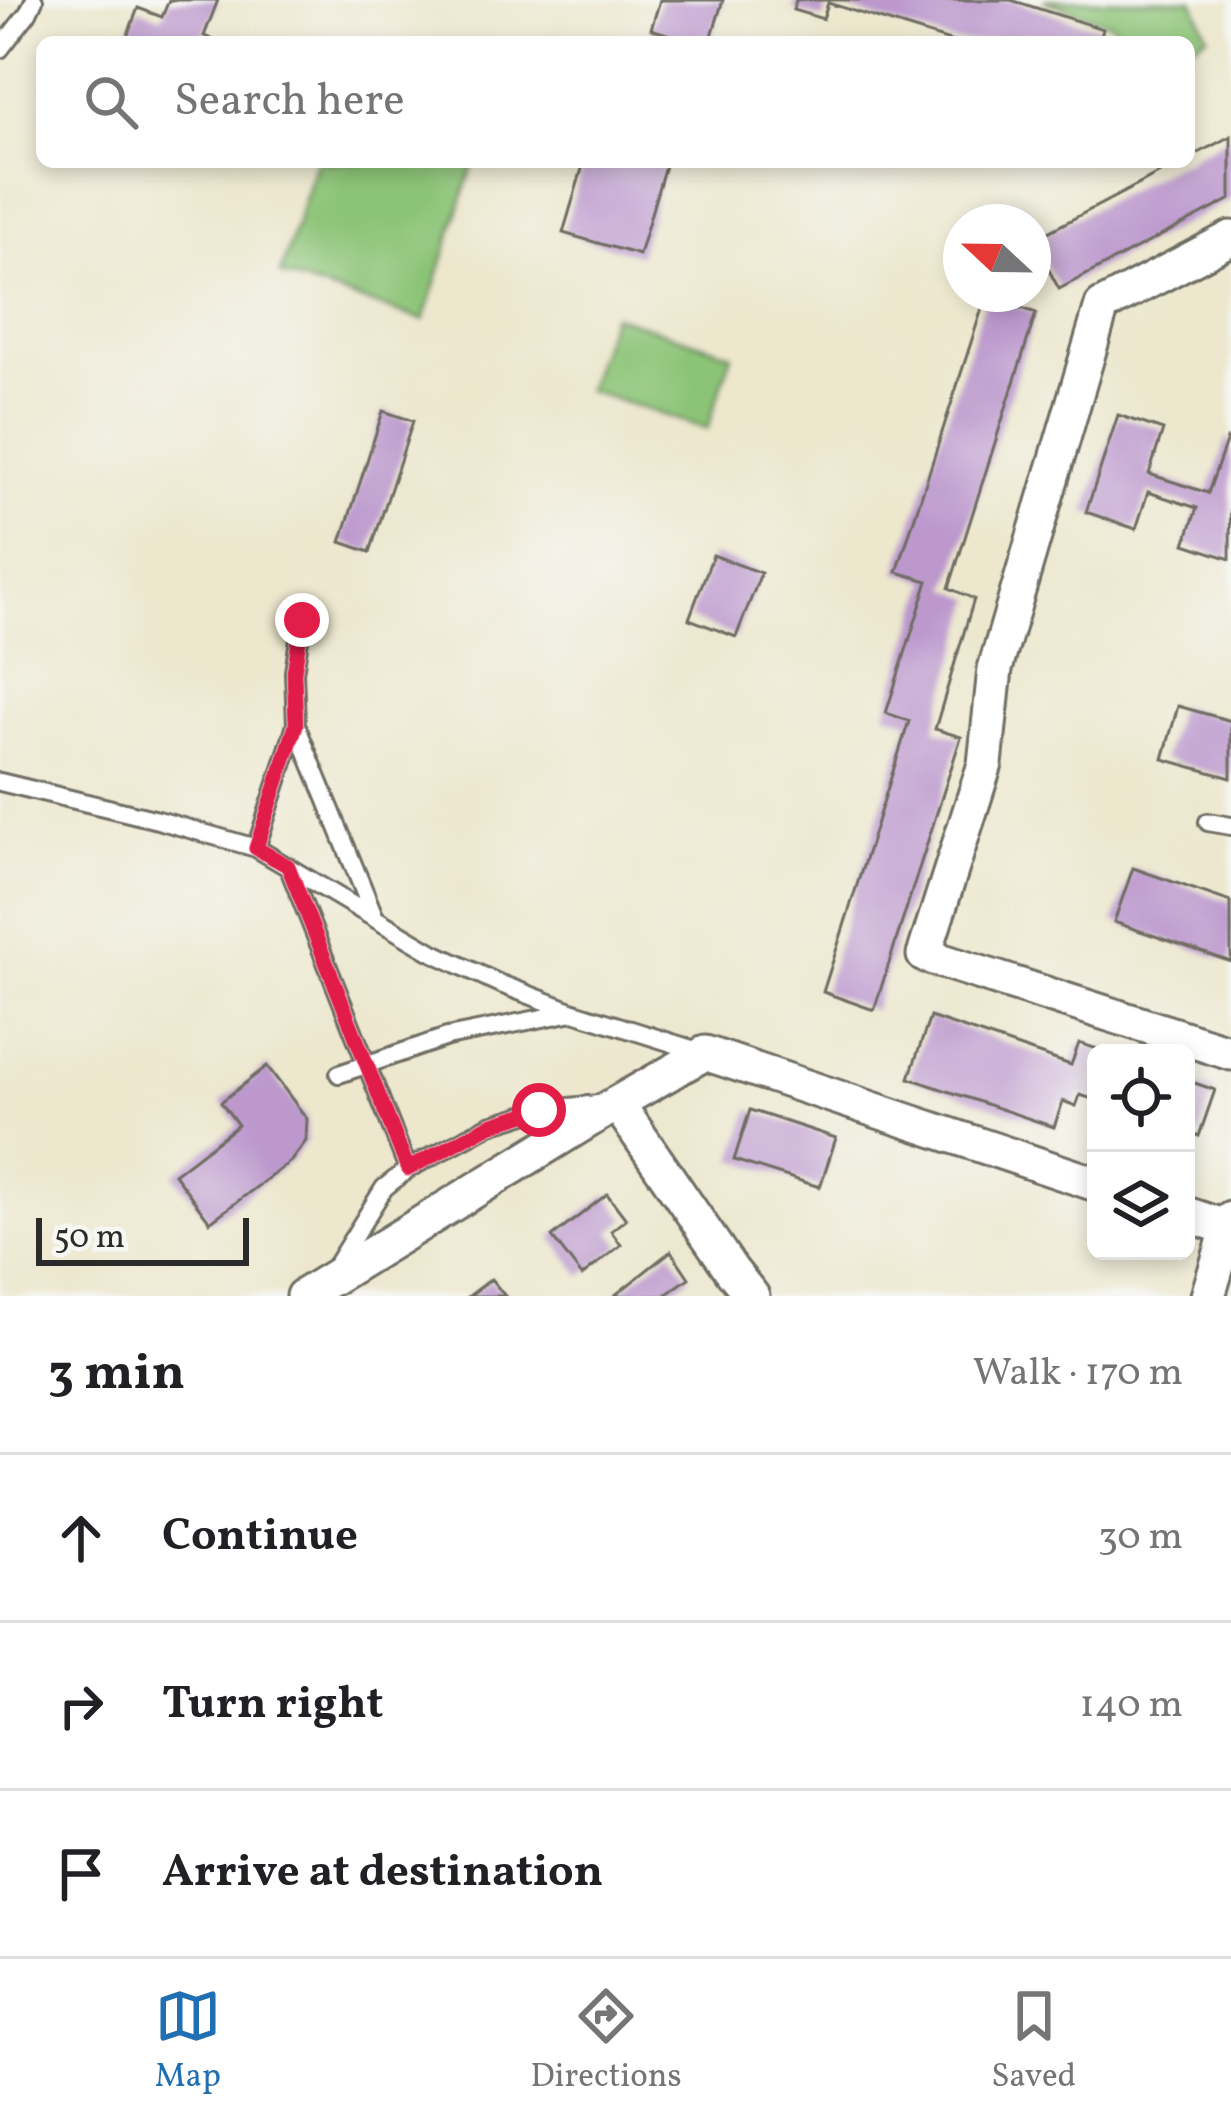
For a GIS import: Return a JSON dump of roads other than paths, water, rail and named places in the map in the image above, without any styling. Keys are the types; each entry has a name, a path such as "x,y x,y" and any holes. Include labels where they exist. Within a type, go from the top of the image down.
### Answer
{"street":[{"path":"1231,238 1102,306 994,669 985,764 924,955 1231,1053"},
{"path":"315,1287 705,1053 1087,1181"},
{"path":"617,1103 752,1296"},
{"path":"1195,1216 1230,1223 1208,1296"}],"lane":[{"path":"0,50 34,0"},
{"path":"302,620 294,672 296,725 375,919"},
{"path":"256,848 296,725"},
{"path":"0,782 256,848 430,951 498,983 705,1053"},
{"path":"1208,821 1231,826"},
{"path":"288,866 408,1169"},
{"path":"339,1073 447,1036 574,1012"},
{"path":"315,1287 384,1188 408,1169 490,1125 539,1110 617,1103"}]}
